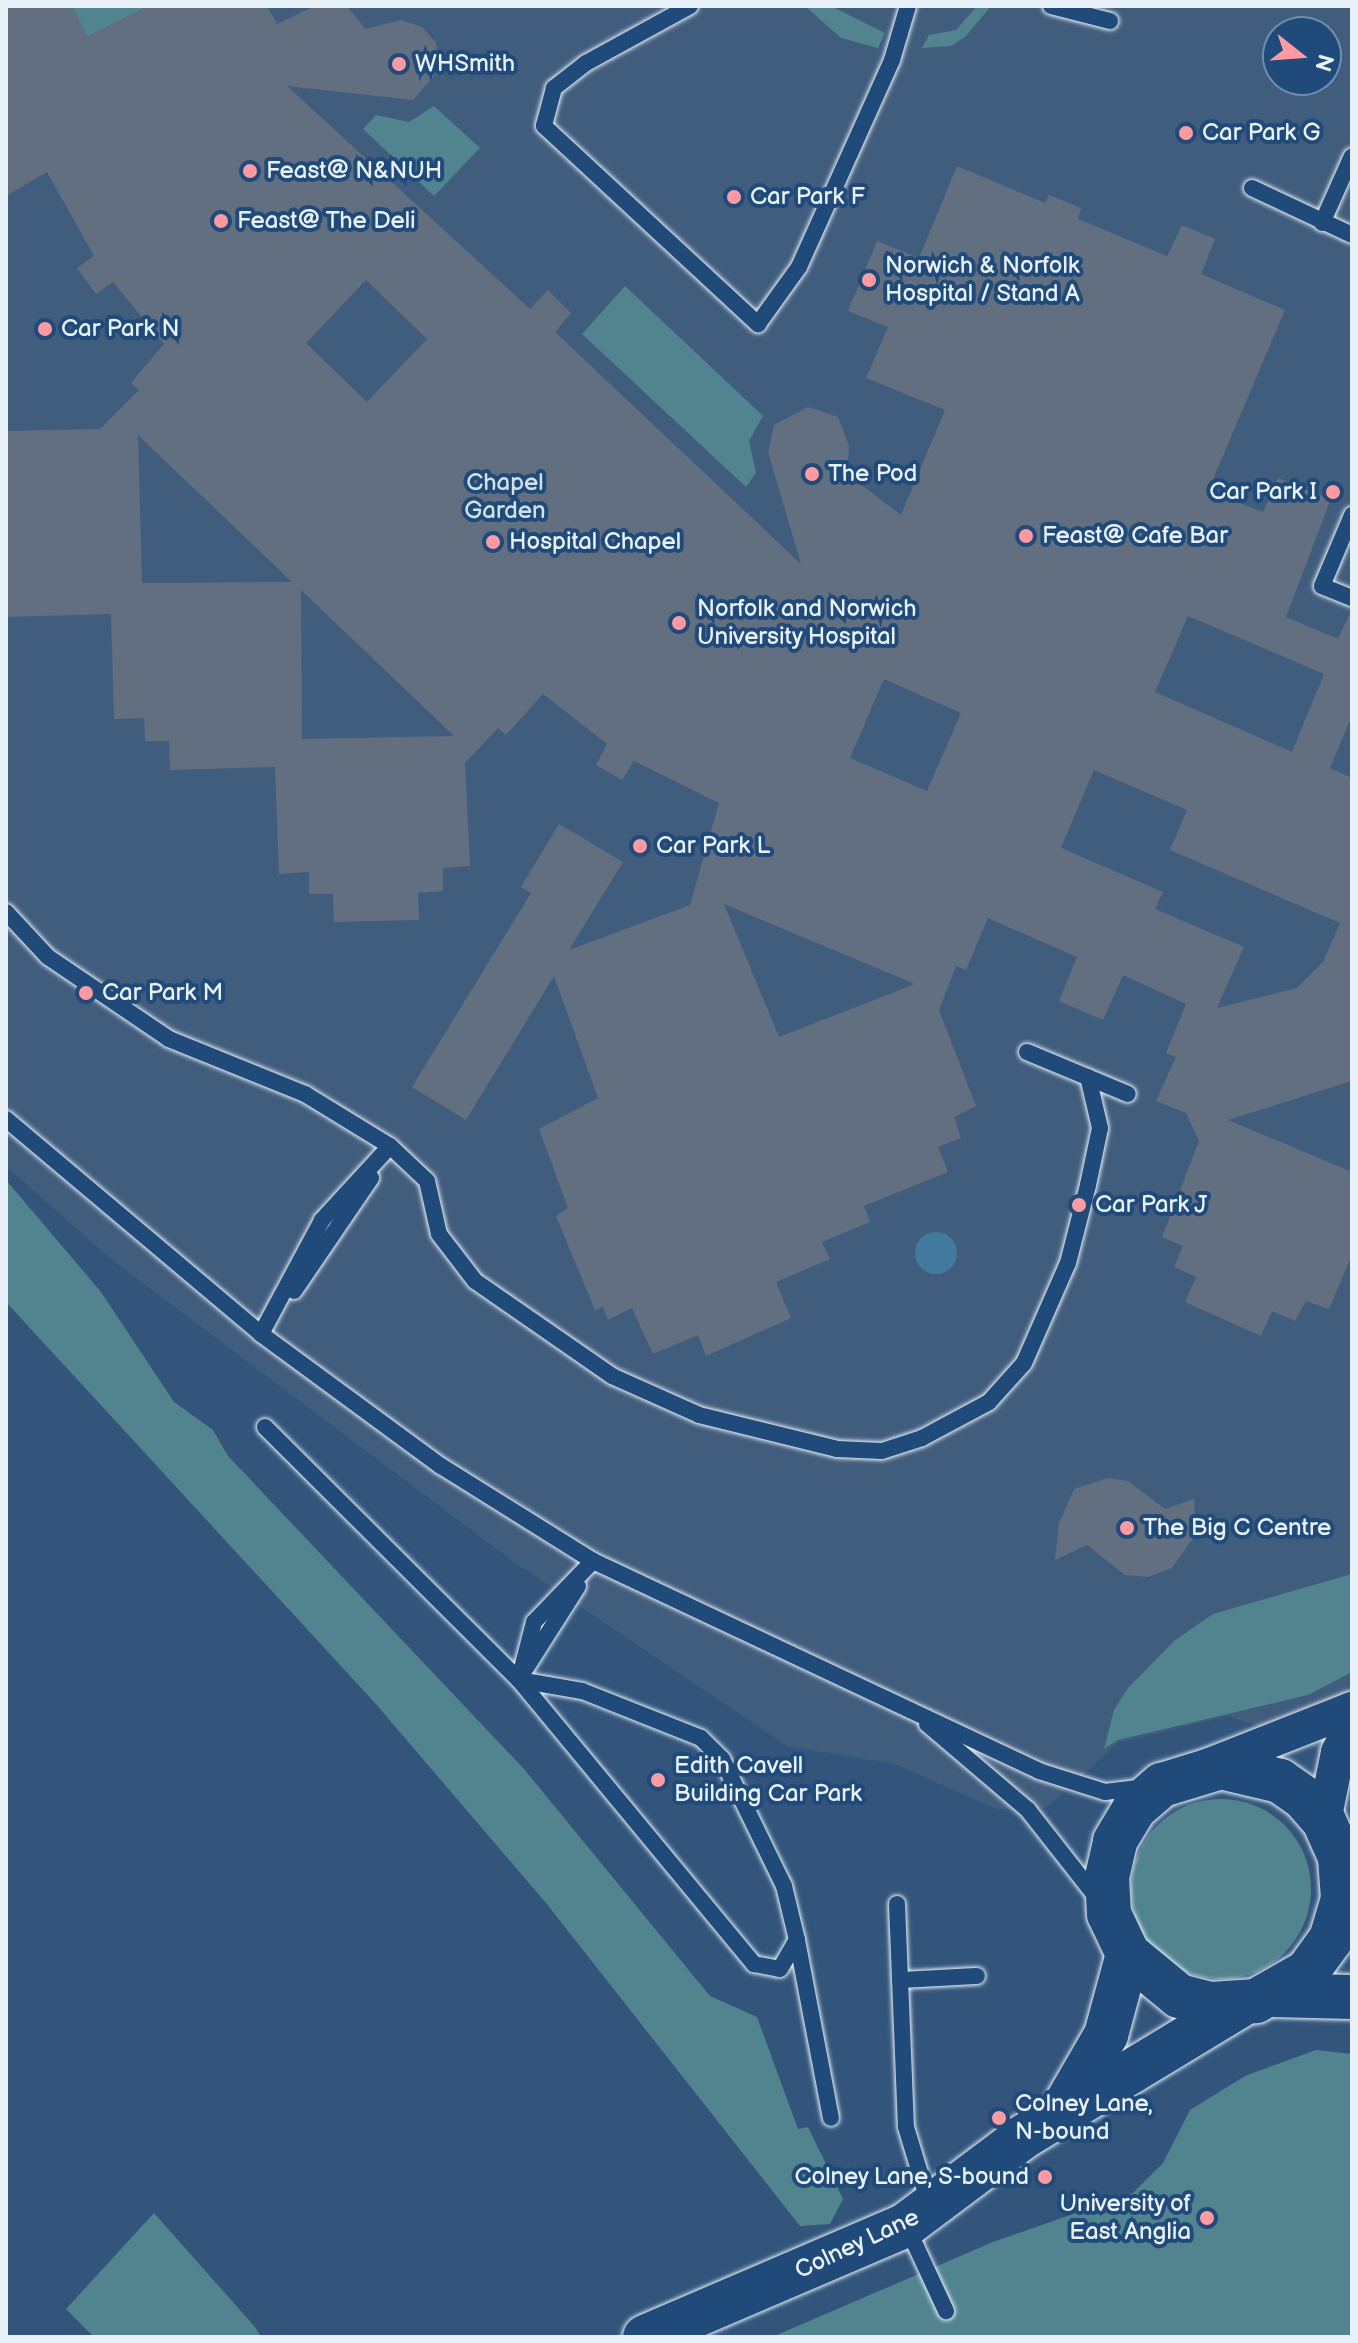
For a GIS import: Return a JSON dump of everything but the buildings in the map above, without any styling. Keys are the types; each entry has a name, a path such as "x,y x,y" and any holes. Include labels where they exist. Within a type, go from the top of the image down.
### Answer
{"street":[{"path":"1352,1709 1177,1778 1134,1809 1115,1841 1107,1877 1109,1914 1128,1954 1179,1996 1258,1999 1352,1997"},
{"name":"Colney Lane","path":"645,2337 919,2216 1142,2060 1307,1972 1331,1939 1343,1899 1339,1854 1338,1752 1352,1725"},
{"path":"1177,1778 1221,1767 1280,1781 1339,1854"},
{"name":"Colney Lane","path":"1052,2122 1106,2035 1128,1954"}],"lane":[{"path":"690,6 586,63 554,88 544,126 758,324 806,253 892,60 908,6"},
{"path":"1051,6 1110,21 1090,6"},
{"path":"1322,223 1352,156"},
{"path":"1252,188 1352,235"},
{"path":"1352,515 1322,586 1352,598"},
{"path":"6,912 48,957 169,1039 305,1094 390,1146 427,1181 439,1234 475,1281 612,1376 699,1415 837,1449 882,1451 922,1438 989,1402 1024,1363 1068,1263 1088,1185 1100,1128 1088,1077"},
{"path":"1027,1052 1128,1094"},
{"path":"6,1119 261,1334 441,1466 593,1561 906,1709 1082,1786 1105,1792 1177,1778"},
{"path":"261,1334 339,1230 390,1146"},
{"path":"265,1427 519,1680 754,1964 780,1969 797,1940"},
{"path":"519,1680 534,1622 593,1561"},
{"path":"519,1680 582,1691 701,1738 722,1759 784,1886 831,2118"},
{"path":"906,1709 1028,1810 1109,1914"},
{"path":"897,1904 906,2127 919,2216 946,2311"},
{"path":"900,1980 977,1976"}],"shaded area":[{"name":"Norfolk and Norwich University Hospital","path":"6,6 1352,6 1352,1782 1310,1744 1228,1716 1118,1743 1046,1808 996,1809 895,1764 787,1746 510,1559 111,1259 6,1166"},
{"path":"936,1232 951,1238 957,1253 951,1268 936,1274 921,1268 915,1253 921,1238"}],"green space":[{"path":"72,6 149,6 87,37"},
{"path":"805,6 831,6 885,33 878,48 841,38"},
{"path":"977,6 991,6 965,37 951,46 922,48 929,35 956,30"},
{"path":"434,106 480,148 434,196 363,129 376,115 409,122"},
{"path":"625,286 763,416 749,441 756,473 746,487 582,334"},
{"path":"6,1180 101,1292 174,1402 213,1430 228,1456 524,1769 710,1996 757,2017 798,2129 808,2127 843,2199 830,2224 800,2226 546,1903 375,1703 6,1302"},
{"path":"1352,1574 1352,1672 1308,1695 1118,1740 1104,1749 1114,1710 1128,1688 1174,1641 1213,1614"},
{"path":"1221,1799 1239,1800 1256,1806 1285,1825 1304,1854 1310,1871 1310,1907 1304,1924 1285,1953 1256,1972 1239,1978 1221,1979 1203,1978 1186,1972 1157,1953 1138,1924 1132,1907 1131,1889 1132,1871 1138,1854 1157,1825 1186,1806 1203,1800"},
{"name":"University of East Anglia","path":"1316,2050 1352,2054 1352,2337 772,2337 993,2242 1133,2193 1163,2163 1190,2110 1245,2076"},
{"path":"154,2213 261,2337 94,2337 66,2309"}],"place":[{"name":"WHSmith","path":"399,64"},
{"name":"Car Park G","path":"1186,133"},
{"name":"Feast@ N&NUH","path":"250,171"},
{"name":"Car Park F","path":"734,197"},
{"name":"Feast@ The Deli","path":"221,221"},
{"name":"Norwich & Norfolk Hospital / Stand A","path":"869,280"},
{"name":"Car Park N","path":"45,329"},
{"name":"The Pod","path":"812,474"},
{"name":"Car Park I","path":"1333,492"},
{"name":"Feast@ Cafe Bar","path":"1026,536"},
{"name":"Hospital Chapel","path":"493,542"},
{"name":"Norfolk and Norwich University Hospital","path":"679,623"},
{"name":"Car Park L","path":"640,846"},
{"name":"Car Park M","path":"86,993"},
{"name":"Car Park J","path":"1079,1205"},
{"name":"The Big C Centre","path":"1127,1528"},
{"name":"Edith Cavell Building Car Park","path":"658,1780"},
{"name":"Colney Lane, N-bound","path":"999,2118"},
{"name":"Colney Lane, S-bound","path":"1045,2177"},
{"name":"University of East Anglia","path":"1207,2218"}],"park label":[{"name":"Chapel Garden","path":"505,497"}]}
